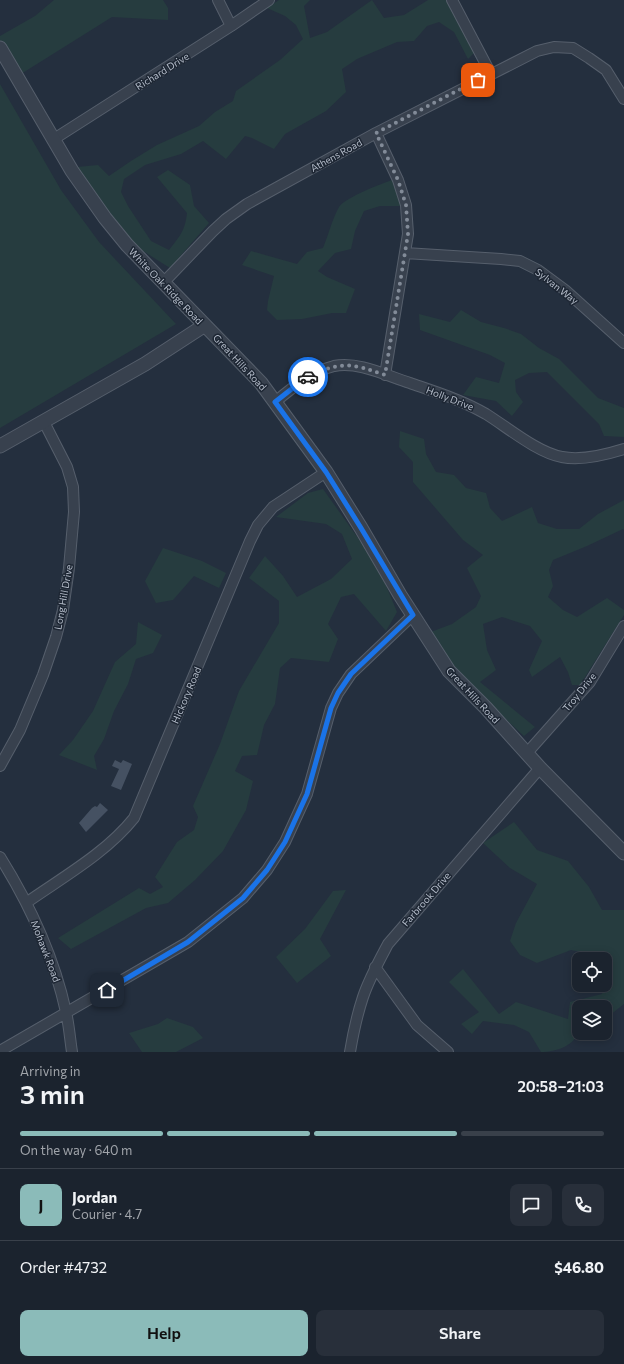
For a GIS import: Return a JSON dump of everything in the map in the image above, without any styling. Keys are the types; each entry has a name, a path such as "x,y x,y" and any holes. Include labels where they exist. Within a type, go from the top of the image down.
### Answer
{"street":[{"path":"218,0 231,26"},
{"name":"Richard Drive","path":"54,139 231,26 269,0"},
{"path":"452,0 491,74"},
{"name":"Athens Road","path":"163,283 213,231 226,219 247,204 376,133 537,51 554,47 573,48 606,70 624,99"},
{"name":"White Oak Ridge Road","path":"0,48 84,189 105,218 127,245 205,325 145,364 0,446"},
{"path":"376,133 398,180 406,205 408,234 385,375"},
{"name":"Sylvan Way","path":"405,253 520,261 538,270 565,290 624,343"},
{"name":"Great Hills Road","path":"205,325 261,383 326,472 449,671 486,708 540,768 624,853"},
{"name":"Holly Drive","path":"275,402 308,377 322,370 335,366 347,365 365,368 462,401 544,452 562,458 590,458 624,449"},
{"name":"Long Hill Drive","path":"0,766 20,730 43,676 63,610 69,568 74,512 73,487 67,467 44,422"},
{"name":"Hickory Road","path":"26,903 108,845 124,831 134,818 258,524 273,507 326,472"},
{"path":"0,1051 67,1014 188,942 243,898 267,870 285,842 307,794 331,708 338,693 351,674 413,615"},
{"name":"Troy Drive","path":"526,753 590,682 624,626"},
{"name":"Farbrook Drive","path":"350,1052 355,1025 363,997 375,967 388,944 540,768"},
{"name":"Mohawk Road","path":"0,857 26,903 46,945 59,983 67,1014 72,1052"},
{"path":"375,967 417,1025 448,1052"}],"green space":[{"path":"54,0 163,0 168,8 168,20 112,17 21,74 0,44 0,36 35,16"},
{"path":"279,0 310,0 304,6 310,38 327,32 372,0 384,18 404,15 428,0 447,0 476,51 468,59 454,32 439,22 427,26 414,41 397,42 357,59 342,69 346,92 326,111 285,134 274,149 245,136 226,159 203,141 181,154 145,165 124,179 121,192 128,206 151,241 169,250 181,233 185,224 187,213 157,177 168,170 190,185 194,206 209,223 170,268 132,244 77,167 98,165 109,176 157,145 199,126 215,112 233,101 236,91 280,60 303,39 296,25 285,16 267,8"},
{"path":"0,84 61,190 99,242 176,324 0,428"},
{"path":"395,179 401,206 380,206 364,211 355,231 351,249 335,253 318,271 327,277 355,289 346,313 332,313 302,319 277,320 267,310 274,276 242,265 251,251 297,264 307,252 323,248 337,211 343,203 365,191"},
{"path":"461,310 481,322 521,334 539,348 559,359 598,398 624,408 624,437 604,436 599,424 547,372 529,373 515,380 516,392 523,402 512,416 496,401 463,395 476,377 499,383 505,363 490,355 420,330 419,314 450,322"},
{"path":"400,431 424,439 426,454 436,472 454,475 466,488 486,493 490,508 502,521 532,507 538,523 557,529 579,529 598,514 624,500 624,530 623,529 553,560 549,570 553,586 548,597 563,610 577,617 607,598 624,610 624,615 580,685 572,685 568,672 560,657 532,677 529,670 542,641 530,626 502,617 483,624 487,650 496,670 480,682 535,727 524,736 459,676 428,633 452,624 476,607 481,596 467,568 483,555 463,540 413,482 413,462 399,447"},
{"path":"323,489 378,566 397,612 386,631 354,594 341,597 328,624 338,639 329,662 291,658 280,668 275,704 264,725 257,755 242,756 235,771 253,781 246,810 223,851 195,880 168,903 146,908 71,949 58,938 139,888 150,894 163,887 155,877 177,842 194,830 198,817 193,806 220,744 239,691 279,623 279,601 249,578 265,556 283,576 297,597 331,579 352,559 342,534 326,524 276,517 308,493"},
{"path":"163,548 202,561 226,573 219,588 194,576 173,600 156,603 145,581"},
{"path":"138,622 162,635 153,653 136,659 128,684 114,711 104,739 94,756 97,770 59,755 73,740 93,711 115,662 136,644"},
{"path":"514,822 537,850 568,861 589,887 602,910 624,910 624,1004 612,1013 612,1000 578,1000 602,994 602,992 612,992 612,952 581,952 571,950 537,963 520,955 510,941 516,923 537,884 510,868 483,843"},
{"path":"346,890 320,939 331,956 297,983 276,957 305,929 333,891"},
{"path":"463,969 499,1014 516,1002 568,1019 570,1002 572,1002 573,1040 569,1044 559,1049 541,1052 529,1032 514,1025 483,1021 472,1034 461,1024 479,1012 449,982"},
{"path":"167,1018 193,1027 203,1038 176,1052 142,1052 129,1033 158,1024"}],"building":[{"path":"115,760 121,763 123,760 132,764 121,790 111,786 119,769 112,766"},
{"path":"100,803 108,810 86,832 79,823 92,808 95,806 97,807"}],"way so far":[{"path":"308,377 322,370 335,366 347,365 365,368 385,375 408,234 406,205 398,180 376,133 478,80"}],"route":[{"path":"107,990 188,942 243,898 267,870 285,842 307,794 331,708 338,693 351,674 413,615 326,472 275,402 308,377"}]}
